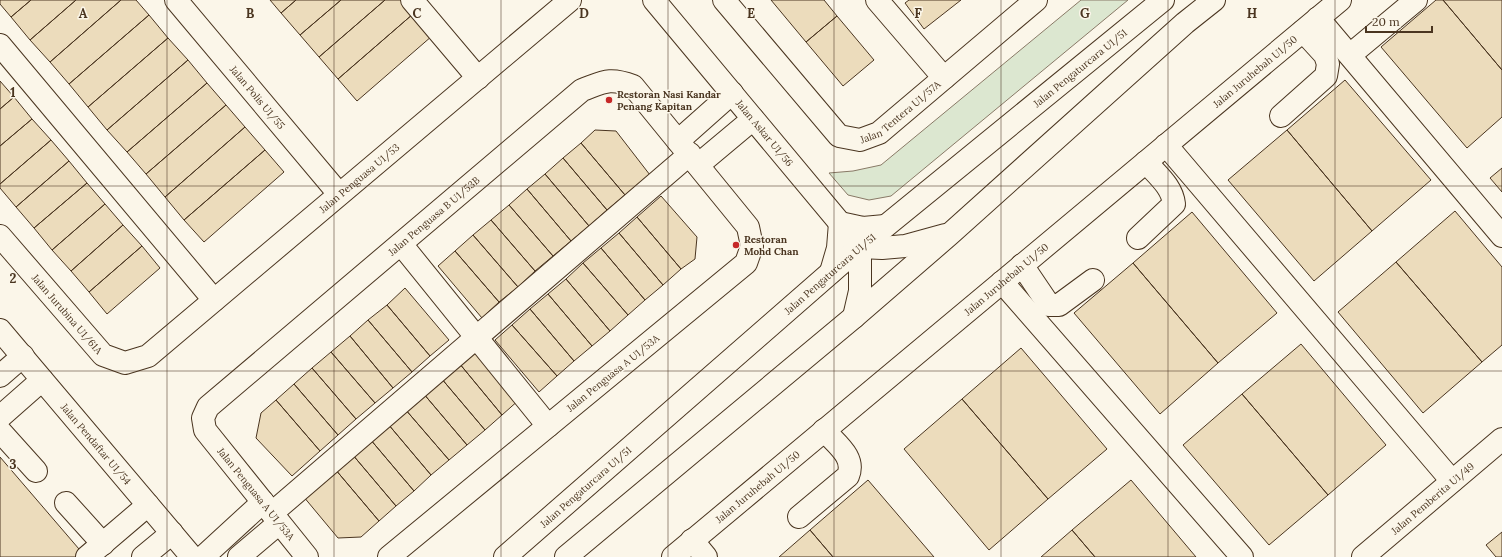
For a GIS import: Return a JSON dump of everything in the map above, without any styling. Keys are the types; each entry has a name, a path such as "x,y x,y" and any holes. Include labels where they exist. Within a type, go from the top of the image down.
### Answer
{"street":[{"name":"Jalan Polis U1/55","path":"176,0 339,194"},
{"path":"412,0 478,78"},
{"name":"Jalan Penguasa U1/53","path":"148,356 570,0"},
{"name":"Jalan Askar U1/56","path":"654,0 860,247"},
{"name":"Jalan Tentera U1/57A","path":"724,0 839,136 860,140 879,133 1036,0"},
{"path":"877,0 944,78"},
{"name":"Jalan Pengaturcara U1/51","path":"505,557 860,247 1163,0"},
{"path":"566,557 854,317 1214,0"},
{"name":"Jalan Juruhebah U1/50","path":"673,557 1340,0"},
{"path":"1350,55 1416,0"},
{"path":"1310,24 1350,55 1502,236"},
{"path":"1282,116 1326,76 1328,64 1310,24"},
{"path":"0,45 214,300"},
{"name":"Jalan Penguasa B U1/53B","path":"205,430 203,418 208,407 582,90 605,81 619,80 633,86 689,153"},
{"path":"689,153 732,93"},
{"path":"203,557 271,513 689,153 753,119"},
{"path":"1166,145 1452,481"},
{"name":"Jalan Penguasa A U1/53A","path":"388,557 746,263 752,246 748,226 689,153"},
{"path":"1138,238 1174,204 1173,195 1170,188 1146,162"},
{"path":"831,272 838,248 840,223 863,228 886,226"},
{"path":"854,317 860,290 860,247 882,248 905,246 950,234"},
{"name":"Jalan Jurubina U1/61A","path":"0,236 103,355 125,363 148,356"},
{"path":"401,244 548,426"},
{"path":"1022,265 1049,305 1059,305 1093,280"},
{"path":"1002,282 1242,557"},
{"name":"Jalan Pendaftar U1/54","path":"0,330 192,557"},
{"path":"0,376 23,356"},
{"path":"0,417 42,380"},
{"name":"Jalan Penguasa A U1/53A","path":"205,430 307,557"},
{"path":"799,517 848,476 851,469 847,456 824,430"},
{"path":"0,431 36,471"},
{"name":"Jalan Pemberita U1/49","path":"1363,557 1502,439"},
{"path":"66,503 95,550 148,505"},
{"path":"240,557 271,513"},
{"path":"143,557 172,533"},
{"path":"692,540 706,557"}],"green space":[{"path":"1081,0 1128,0 891,196 869,200 848,195 829,173 853,171 881,165"}],"building":[{"path":"0,0 31,0 11,17 0,4"},
{"path":"31,0 76,0 30,40 11,17"},
{"path":"76,0 121,0 50,62 30,40"},
{"path":"121,0 136,0 149,15 69,84 50,62"},
{"path":"270,0 296,0 281,13"},
{"path":"296,0 341,0 300,35 281,13"},
{"path":"341,0 385,0 319,57 300,35"},
{"path":"385,0 401,0 413,14 338,79 319,57"},
{"path":"771,0 824,0 837,16 806,42"},
{"path":"909,0 961,0 924,29 905,3"},
{"path":"1436,0 1443,0 1502,70 1502,117 1467,148 1381,47"},
{"path":"1443,0 1502,0 1502,70"},
{"path":"413,14 432,36 357,101 338,79"},
{"path":"149,15 168,38 88,107 69,84"},
{"path":"837,16 874,60 843,86 806,42"},
{"path":"168,38 188,60 107,130 88,107"},
{"path":"188,60 207,83 127,152 107,130"},
{"path":"1345,80 1431,180 1372,231 1287,130"},
{"path":"0,81 14,97 0,109"},
{"path":"207,83 226,105 146,174 127,152"},
{"path":"14,97 32,119 0,146 0,109"},
{"path":"226,105 245,127 165,197 146,174"},
{"path":"32,119 51,140 0,184 0,146"},
{"path":"245,127 265,150 184,220 165,197"},
{"path":"595,130 616,131 650,175 625,195 581,143"},
{"path":"1287,130 1372,231 1314,281 1228,180"},
{"path":"51,140 69,161 16,207 0,188 0,184"},
{"path":"581,143 625,195 607,210 563,158"},
{"path":"265,150 284,172 204,242 184,220"},
{"path":"563,158 607,210 589,226 545,174"},
{"path":"69,161 87,183 34,228 16,207"},
{"path":"1502,168 1502,192 1490,178"},
{"path":"545,174 589,226 571,241 527,189"},
{"path":"87,183 105,204 52,250 34,228"},
{"path":"527,189 571,241 553,256 509,205"},
{"path":"661,196 697,237 695,259 681,269 637,217"},
{"path":"105,204 123,225 71,271 52,250"},
{"path":"509,205 553,256 535,271 491,220"},
{"path":"1455,211 1502,267 1502,345 1482,362 1396,262"},
{"path":"1192,212 1277,313 1218,363 1133,263"},
{"path":"637,217 681,269 663,285 619,233"},
{"path":"491,220 535,271 518,287 473,235"},
{"path":"123,225 142,246 89,292 71,271"},
{"path":"619,233 663,285 645,300 601,248"},
{"path":"473,235 518,287 499,302 455,251"},
{"path":"142,246 160,268 107,314 89,292"},
{"path":"601,248 645,300 628,315 583,263"},
{"path":"455,251 499,302 482,318 438,266"},
{"path":"1396,262 1482,362 1423,413 1338,312"},
{"path":"583,263 628,315 610,331 566,279"},
{"path":"1133,263 1218,363 1160,414 1074,313"},
{"path":"566,279 610,331 592,346 548,294"},
{"path":"405,288 449,340 430,356 387,305"},
{"path":"548,294 592,346 574,361 530,309"},
{"path":"387,305 430,356 412,372 368,320"},
{"path":"530,309 574,361 557,376 512,325"},
{"path":"368,320 412,372 393,388 350,336"},
{"path":"512,325 557,376 539,392 495,340"},
{"path":"350,336 393,388 375,403 331,352"},
{"path":"1301,344 1386,445 1328,495 1242,394"},
{"path":"476,348 520,399 502,415 459,363"},
{"path":"1021,348 1107,449 1048,499 962,399"},
{"path":"331,352 375,403 356,419 312,368"},
{"path":"459,363 502,415 485,430 441,378"},
{"path":"312,368 356,419 338,435 294,384"},
{"path":"441,378 485,430 467,445 423,393"},
{"path":"294,384 338,435 320,451 276,400"},
{"path":"423,393 467,445 449,460 405,409"},
{"path":"1242,394 1328,495 1269,545 1183,445"},
{"path":"962,399 1048,499 989,550 904,449"},
{"path":"276,400 320,451 292,476 256,438 261,413"},
{"path":"405,409 449,460 431,475 388,424"},
{"path":"388,424 431,475 414,491 370,439"},
{"path":"370,439 414,491 396,506 352,454"},
{"path":"352,454 396,506 379,521 335,469"},
{"path":"0,457 85,556 0,557"},
{"path":"335,469 379,521 361,537 338,538 303,496"},
{"path":"868,480 934,557 833,557 810,530"},
{"path":"1131,480 1196,557 1095,557 1072,530"},
{"path":"810,530 833,557 779,557"},
{"path":"1072,530 1095,557 1041,557"},
{"path":"1502,532 1502,557 1496,557 1486,545"}],"place":[{"name":"Restoran Nasi Kandar Penang Kapitan","path":"609,100"},
{"name":"Restoran Mohd Chan","path":"736,245"}]}
